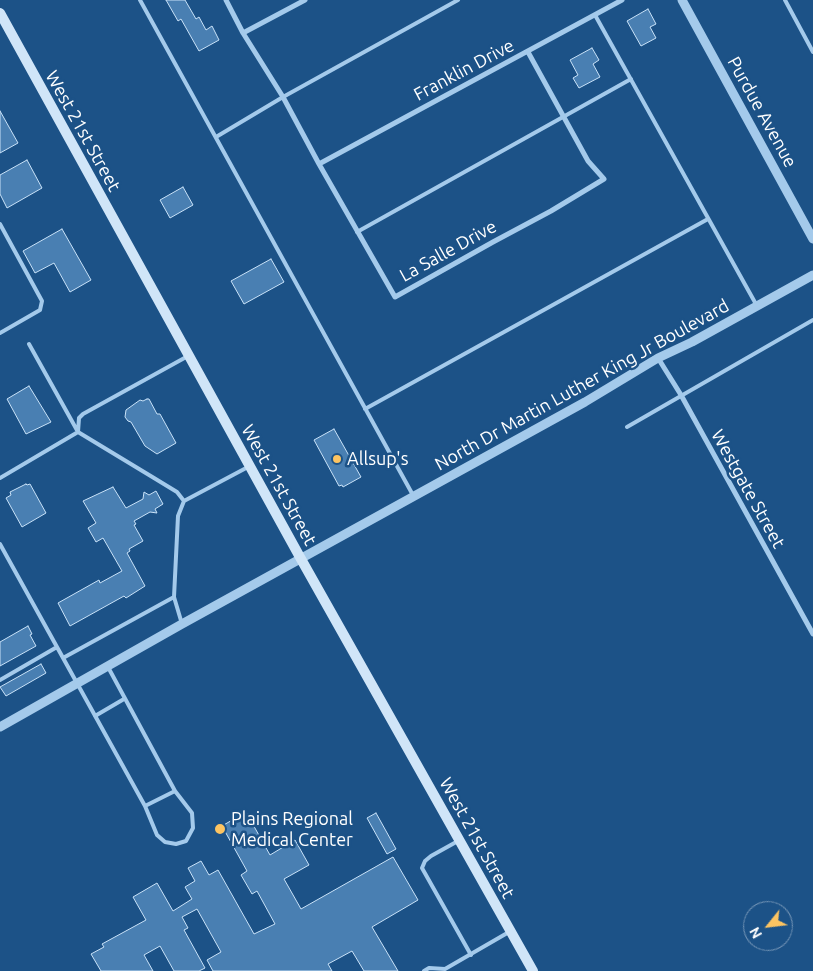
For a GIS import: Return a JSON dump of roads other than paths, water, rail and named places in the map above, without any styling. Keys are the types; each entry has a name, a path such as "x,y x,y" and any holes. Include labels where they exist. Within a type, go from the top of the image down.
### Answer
{"main road":[{"name":"West 21st Street","path":"0,13 301,559 533,971"}],"street":[{"name":"La Salle Drive","path":"226,0 243,33 284,97 357,232 396,296 551,212 604,179 588,161 528,52"},
{"path":"243,33 305,0"},
{"name":"Franklin Drive","path":"319,164 622,0"},
{"name":"Purdue Avenue","path":"682,0 813,239"},
{"name":"North Dr Martin Luther King Jr Boulevard","path":"0,726 585,402 658,358 692,342 813,275"},
{"name":"Westgate Street","path":"658,358 681,395 813,634"}],"lane":[{"path":"140,0 414,497"},
{"path":"216,137 458,0"},
{"path":"785,0 813,52"},
{"path":"595,15 757,306"},
{"path":"357,232 631,79"},
{"path":"365,408 708,219"},
{"path":"0,224 42,301 40,310 0,333"},
{"path":"627,428 813,320"},
{"path":"29,344 78,432 177,492 184,501"},
{"path":"78,432 79,418 83,414 189,355"},
{"path":"0,478 78,432"},
{"path":"182,624 174,597 178,516 184,501 250,466"},
{"path":"0,544 145,806 157,835 165,842 176,844 186,841 193,828 192,813 175,791 108,667"},
{"path":"63,658 174,597"},
{"path":"0,680 57,647"},
{"path":"95,716 124,699"},
{"path":"145,806 175,791"},
{"path":"460,840 431,856 425,861 422,868 471,955"},
{"path":"424,971 430,968 445,970 511,931"}],"place":[{"name":"Allsup's","path":"337,459"},
{"name":"Plains Regional Medical Center","path":"220,829"}]}
